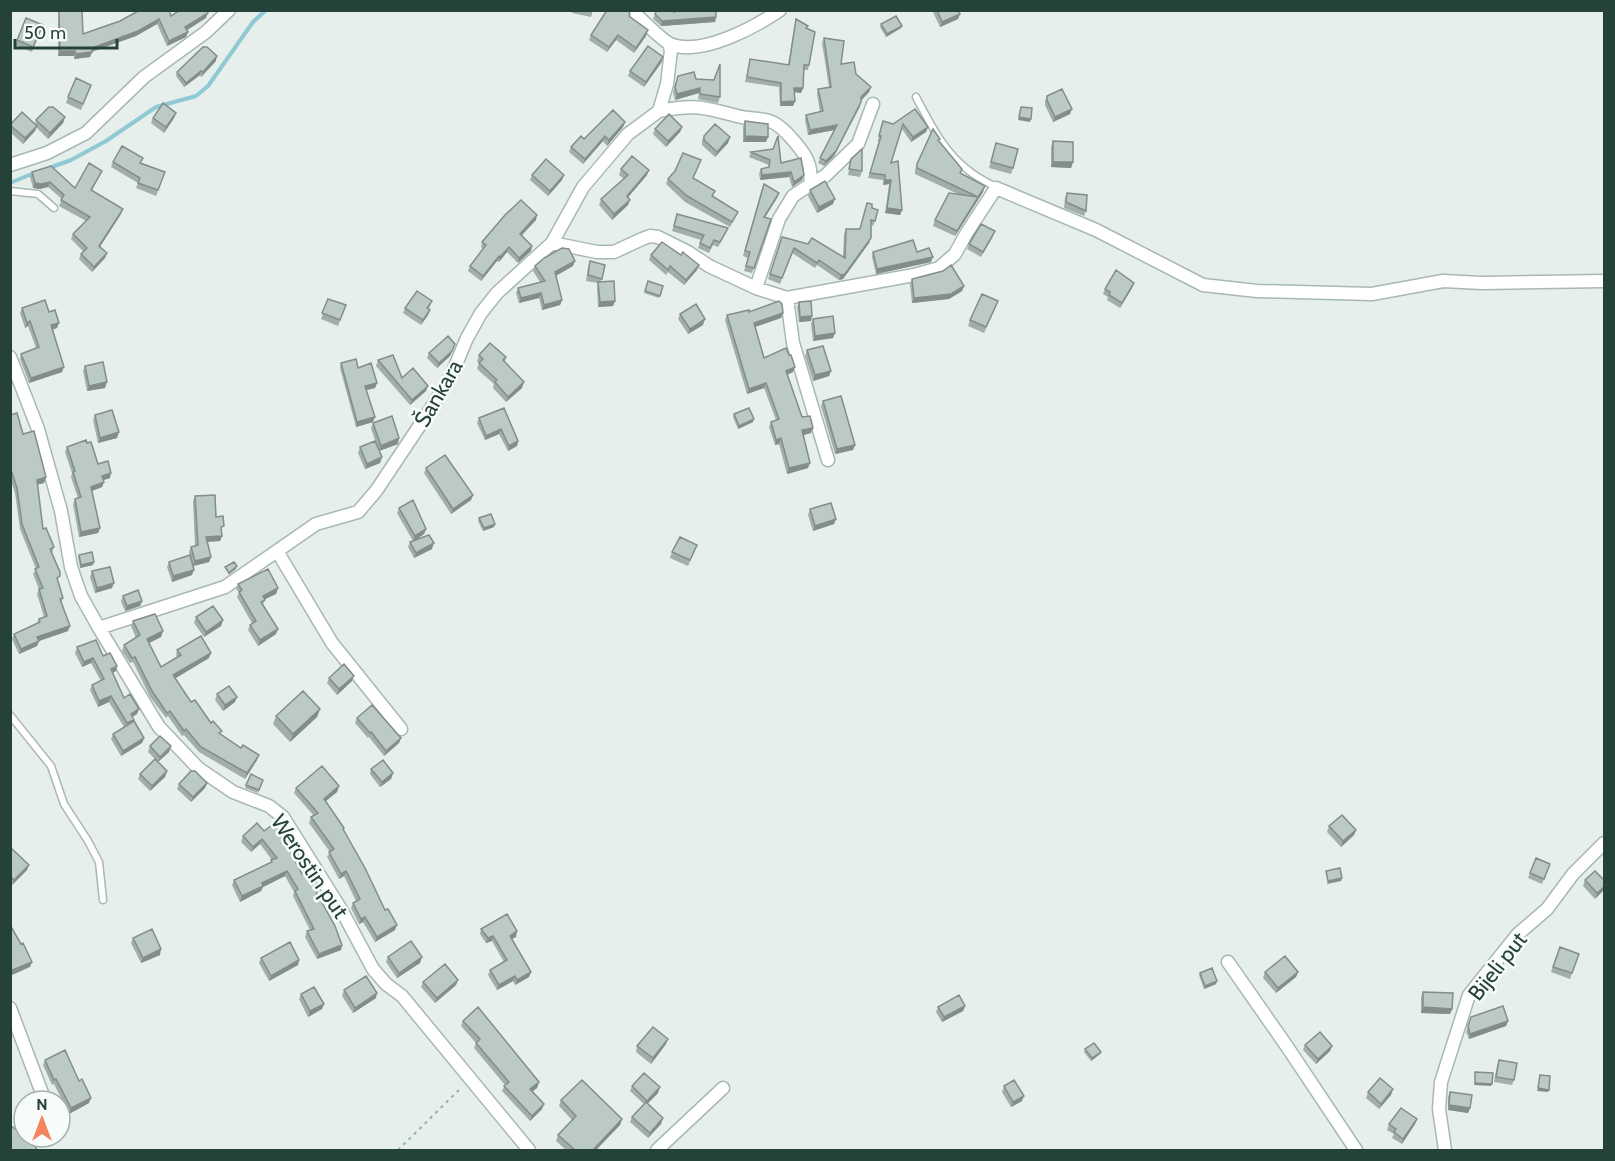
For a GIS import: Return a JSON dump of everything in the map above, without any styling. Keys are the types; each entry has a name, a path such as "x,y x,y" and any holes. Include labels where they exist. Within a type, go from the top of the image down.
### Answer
{"street":[{"path":"10,165 47,153 86,133 144,77 206,32 229,10"},
{"path":"631,10 669,44 671,50 667,84 658,111 692,106 715,109 739,117 769,120 778,125 802,153 809,165 811,184"},
{"path":"669,44 701,47 735,36 763,22 780,10"},
{"path":"756,288 779,219 793,196 825,176 858,144 873,104"},
{"name":"Šankara","path":"99,628 225,587 316,524 358,512 376,491 430,410 451,376 467,338 481,313 497,293 552,243 584,187 628,134 658,111"},
{"path":"552,243 597,252 614,252 650,236 658,237 709,266 756,288 787,298 914,275 939,268 955,254 996,188 1096,230 1203,285 1257,291 1372,294 1443,281 1482,283 1605,281"},
{"path":"787,298 794,343 828,460"},
{"name":"Werostin put","path":"10,357 38,429 61,511 71,567 81,596 159,728 198,768 233,792 269,806 283,817 342,911 373,969 386,984 402,996 471,1078 499,1117 529,1150"},
{"path":"277,551 332,643 401,729"},
{"name":"Bijeli put","path":"1445,1150 1438,1109 1441,1082 1470,995 1518,934 1547,909 1573,874 1605,843"},
{"path":"1228,962 1356,1150"},
{"path":"10,1008 40,1089"},
{"path":"657,1150 723,1088"}],"lane":[{"path":"916,97 936,135 952,156 968,170 996,188"},
{"path":"10,191 38,194 54,208"},
{"path":"10,715 51,766 64,804 99,862 103,900"}],"path":[{"path":"398,1150 471,1078"}],"building":[{"path":"59,10 82,10 83,34 120,21 140,10 169,10 171,16 180,10 207,10 208,13 185,27 188,32 169,41 159,19 138,31 92,48 92,52 76,54 75,51 60,51"},
{"path":"607,10 628,10 629,16 648,30 636,48 618,35 609,47 591,35"},
{"path":"657,10 674,12 674,10 716,10 716,17 662,21 655,14"},
{"path":"937,10 958,10 960,14 942,22"},
{"path":"896,16 902,26 887,34 881,24"},
{"path":"26,18 43,25 33,47 17,40"},
{"path":"796,19 815,32 809,65 804,65 803,88 794,88 795,101 781,102 781,83 747,77 750,59 789,65"},
{"path":"824,38 844,41 841,64 854,62 856,74 871,87 861,97 861,102 836,151 826,161 820,158 837,125 810,130 806,115 823,111 818,89 831,87"},
{"path":"648,46 663,57 646,82 630,71"},
{"path":"203,47 207,47 217,56 203,72 201,71 186,83 177,72"},
{"path":"720,64 720,97 700,94 700,88 677,94 675,87 678,76 694,72 696,79 714,80"},
{"path":"76,78 91,85 83,104 68,97"},
{"path":"1062,89 1072,109 1055,117 1047,96"},
{"path":"163,103 176,113 166,127 153,118"},
{"path":"49,107 53,107 65,117 50,133 36,120"},
{"path":"1021,107 1032,108 1031,119 1019,117"},
{"path":"915,109 928,127 913,137 903,124 891,163 898,161 902,210 887,208 891,180 885,180 885,175 870,173 883,121 893,124"},
{"path":"613,110 625,122 609,140 605,136 585,159 571,147 581,136 584,139"},
{"path":"22,112 37,126 25,138 10,125"},
{"path":"669,114 682,127 668,141 655,129"},
{"path":"745,121 768,124 768,137 745,136"},
{"path":"715,124 730,137 717,152 704,140 704,136"},
{"path":"933,129 940,139 938,140 962,169 960,173 985,186 957,231 935,220 949,193 978,197 917,168"},
{"path":"778,136 781,163 801,158 804,175 794,182 791,172 762,175 761,169 769,167 770,160 751,152 773,149"},
{"path":"1053,141 1073,142 1073,162 1053,162"},
{"path":"996,143 1018,149 1013,168 991,162"},
{"path":"122,146 143,158 140,163 165,172 158,190 138,183 140,178 113,162"},
{"path":"862,149 862,171 849,169 851,159"},
{"path":"683,153 701,160 693,178 715,191 712,196 738,212 732,222 687,196 668,179 675,171"},
{"path":"632,156 649,170 627,196 630,200 614,214 601,199 628,175 621,169"},
{"path":"546,159 564,175 550,191 532,175"},
{"path":"89,163 102,171 91,190 123,209 99,246 107,253 94,267 81,254 87,248 73,234 90,217 61,200 64,195 50,182 35,183 32,172 51,166 75,188"},
{"path":"825,181 835,199 819,207 810,190"},
{"path":"764,184 779,193 764,217 771,219 754,268 746,266 750,252 745,251"},
{"path":"1067,193 1087,195 1086,211 1066,202"},
{"path":"521,200 537,215 520,234 532,246 519,258 509,247 483,276 470,266 486,245 482,242"},
{"path":"867,203 872,204 872,208 878,210 875,221 871,220 871,238 845,274 841,275 819,260 817,263 794,248 782,278 770,274 782,237 808,244 812,238 845,258 846,229 860,229"},
{"path":"677,214 728,228 720,242 714,240 710,248 700,243 704,235 674,226"},
{"path":"981,224 995,231 983,252 969,244"},
{"path":"913,240 917,252 929,248 933,257 877,269 873,252"},
{"path":"662,242 681,255 683,252 699,265 686,280 670,266 668,270 651,255"},
{"path":"562,248 569,249 575,261 555,272 562,300 544,305 541,293 521,298 518,288 545,281 535,266"},
{"path":"590,261 605,265 602,279 588,275"},
{"path":"951,265 964,286 951,294 914,298 912,279 943,271"},
{"path":"1116,270 1134,283 1122,303 1109,295 1110,292 1105,289"},
{"path":"614,281 615,301 600,302 598,282"},
{"path":"648,281 663,286 660,296 645,291"},
{"path":"417,291 432,301 427,308 430,310 423,320 405,308"},
{"path":"982,294 998,301 986,327 970,320"},
{"path":"328,299 346,305 340,320 322,313"},
{"path":"45,300 49,312 55,310 59,323 51,325 64,367 31,378 21,354 39,347 30,321 27,323 22,308"},
{"path":"779,301 782,304 783,313 754,323 764,358 786,348 791,355 795,367 786,371 802,417 810,416 813,428 802,430 810,463 789,468 781,438 776,440 771,422 779,419 766,383 749,389 727,315 749,310 749,312"},
{"path":"811,301 812,316 800,317 799,302"},
{"path":"696,304 705,319 690,329 680,314"},
{"path":"833,316 835,333 815,336 813,319"},
{"path":"448,336 455,344 452,351 439,363 429,353"},
{"path":"490,343 506,357 503,360 524,382 508,397 495,382 497,380 479,363 483,359 479,355"},
{"path":"823,346 831,371 815,375 807,350"},
{"path":"393,355 402,378 413,368 428,386 412,400 378,360"},
{"path":"356,359 358,368 371,363 377,383 365,386 375,417 357,422 341,363"},
{"path":"103,362 107,382 89,386 85,366"},
{"path":"841,396 855,445 837,449 823,401"},
{"path":"504,408 518,441 509,446 501,429 486,436 479,418"},
{"path":"749,408 754,419 739,426 734,414"},
{"path":"112,410 119,432 100,438 95,415"},
{"path":"17,413 23,434 34,431 46,477 37,480 43,529 46,528 54,547 50,549 60,572 57,578 63,598 60,599 70,626 37,637 39,641 21,649 14,634 40,622 39,619 47,616 39,589 43,588 35,569 39,567 22,524 17,488 10,467 10,415"},
{"path":"392,416 399,438 381,446 373,423"},
{"path":"86,440 87,443 91,442 98,464 108,461 111,473 102,476 104,482 91,487 100,528 81,532 75,499 81,497 67,447"},
{"path":"375,441 382,457 367,464 360,447"},
{"path":"445,455 473,495 453,509 426,468"},
{"path":"215,495 216,517 223,516 222,536 206,537 211,557 195,561 191,547 198,545 195,496"},
{"path":"413,500 426,529 415,536 399,508"},
{"path":"831,503 836,519 815,526 810,509"},
{"path":"491,514 495,524 484,528 479,518"},
{"path":"429,535 434,543 416,553 410,542"},
{"path":"680,537 697,545 690,560 672,552"},
{"path":"92,552 94,562 81,565 79,555"},
{"path":"190,555 194,570 173,576 169,562"},
{"path":"234,562 237,566 229,573 225,567"},
{"path":"110,567 114,583 97,588 92,571"},
{"path":"268,569 278,588 263,596 265,600 261,602 278,629 260,640 250,625 256,621 239,592 242,590 238,584"},
{"path":"138,590 142,601 127,606 123,596"},
{"path":"213,606 223,620 206,632 196,617"},
{"path":"155,614 163,631 147,639 161,667 181,655 177,650 201,636 211,653 173,675 191,702 195,700 211,723 213,721 222,731 219,733 241,748 243,745 259,755 247,773 201,747 186,729 184,731 170,711 167,713 152,691 135,657 132,658 124,645 140,635 133,621"},
{"path":"96,640 103,656 110,653 117,666 111,669 124,698 130,694 139,709 131,714 134,720 127,723 111,696 99,701 92,685 104,679 93,658 84,662 77,647"},
{"path":"344,664 354,676 339,689 329,678"},
{"path":"229,686 237,697 225,705 217,694"},
{"path":"303,691 320,709 293,734 276,716"},
{"path":"372,705 401,738 386,751 357,718"},
{"path":"134,721 144,738 123,751 113,734"},
{"path":"160,736 171,746 160,757 150,746"},
{"path":"155,759 167,771 152,786 140,774"},
{"path":"383,760 393,773 382,782 371,769"},
{"path":"322,766 339,786 324,799 344,828 385,910 388,909 397,925 377,937 365,917 361,919 353,903 360,899 346,871 341,874 329,852 334,849 311,817 318,813 296,788"},
{"path":"191,771 195,771 207,783 193,797 179,784"},
{"path":"251,774 263,780 259,790 246,785"},
{"path":"1342,815 1356,830 1343,841 1329,826"},
{"path":"280,819 289,833 283,837 302,874 309,870 320,887 315,890 335,926 342,945 319,954 307,931 314,929 295,891 298,889 287,871 242,896 234,880 277,858 262,839 253,847 243,836 257,823 264,831"},
{"path":"10,847 29,865 14,880 10,876"},
{"path":"1536,858 1550,864 1544,879 1530,873"},
{"path":"1340,868 1342,878 1328,881 1326,871"},
{"path":"1595,871 1605,881 1605,886 1597,893 1585,880"},
{"path":"507,914 517,931 510,936 531,972 517,980 515,976 499,985 490,970 507,960 493,936 488,938 481,929"},
{"path":"10,925 21,944 23,943 32,962 10,971"},
{"path":"152,929 161,949 143,958 133,938"},
{"path":"411,941 422,957 399,973 388,957"},
{"path":"290,942 299,960 271,976 261,958"},
{"path":"1560,947 1579,954 1572,973 1553,967"},
{"path":"1285,956 1298,972 1278,988 1265,972"},
{"path":"445,964 458,980 437,998 423,982"},
{"path":"1212,968 1217,981 1205,986 1200,973"},
{"path":"366,976 377,993 355,1008 344,990"},
{"path":"314,987 324,1004 310,1011 301,994"},
{"path":"1423,992 1453,993 1452,1009 1423,1007"},
{"path":"959,995 965,1006 944,1017 938,1007"},
{"path":"1503,1006 1508,1021 1470,1034 1468,1026 1471,1017"},
{"path":"478,1007 539,1082 530,1089 544,1104 532,1116 504,1086 509,1082 476,1043 480,1039 463,1021"},
{"path":"653,1027 668,1039 653,1058 637,1046"},
{"path":"1320,1032 1332,1046 1318,1059 1305,1045"},
{"path":"1094,1043 1101,1052 1092,1058 1085,1049"},
{"path":"65,1050 79,1081 82,1079 91,1098 72,1108 72,1089 61,1089 56,1079 54,1080 45,1060"},
{"path":"1499,1060 1517,1063 1514,1080 1496,1077"},
{"path":"1475,1072 1493,1073 1492,1084 1475,1083"},
{"path":"644,1073 660,1087 647,1101 632,1086"},
{"path":"1540,1075 1550,1076 1549,1090 1538,1088"},
{"path":"1380,1078 1393,1089 1381,1104 1368,1092"},
{"path":"582,1080 622,1119 593,1150 575,1150 558,1135 576,1116 561,1100"},
{"path":"1014,1080 1024,1096 1013,1102 1004,1086"},
{"path":"1450,1092 1472,1095 1470,1108 1449,1105"},
{"path":"646,1102 663,1118 650,1133 632,1117"},
{"path":"1401,1108 1417,1119 1403,1139 1394,1132 1396,1129 1389,1124"},
{"path":"10,1125 12,1127 12,1149 37,1150 13,1150 10,1149"}],"waterway":[{"path":"49,168 71,160 106,141 156,107 196,96 208,86 253,22 266,10"},
{"path":"10,183 34,173"}]}
